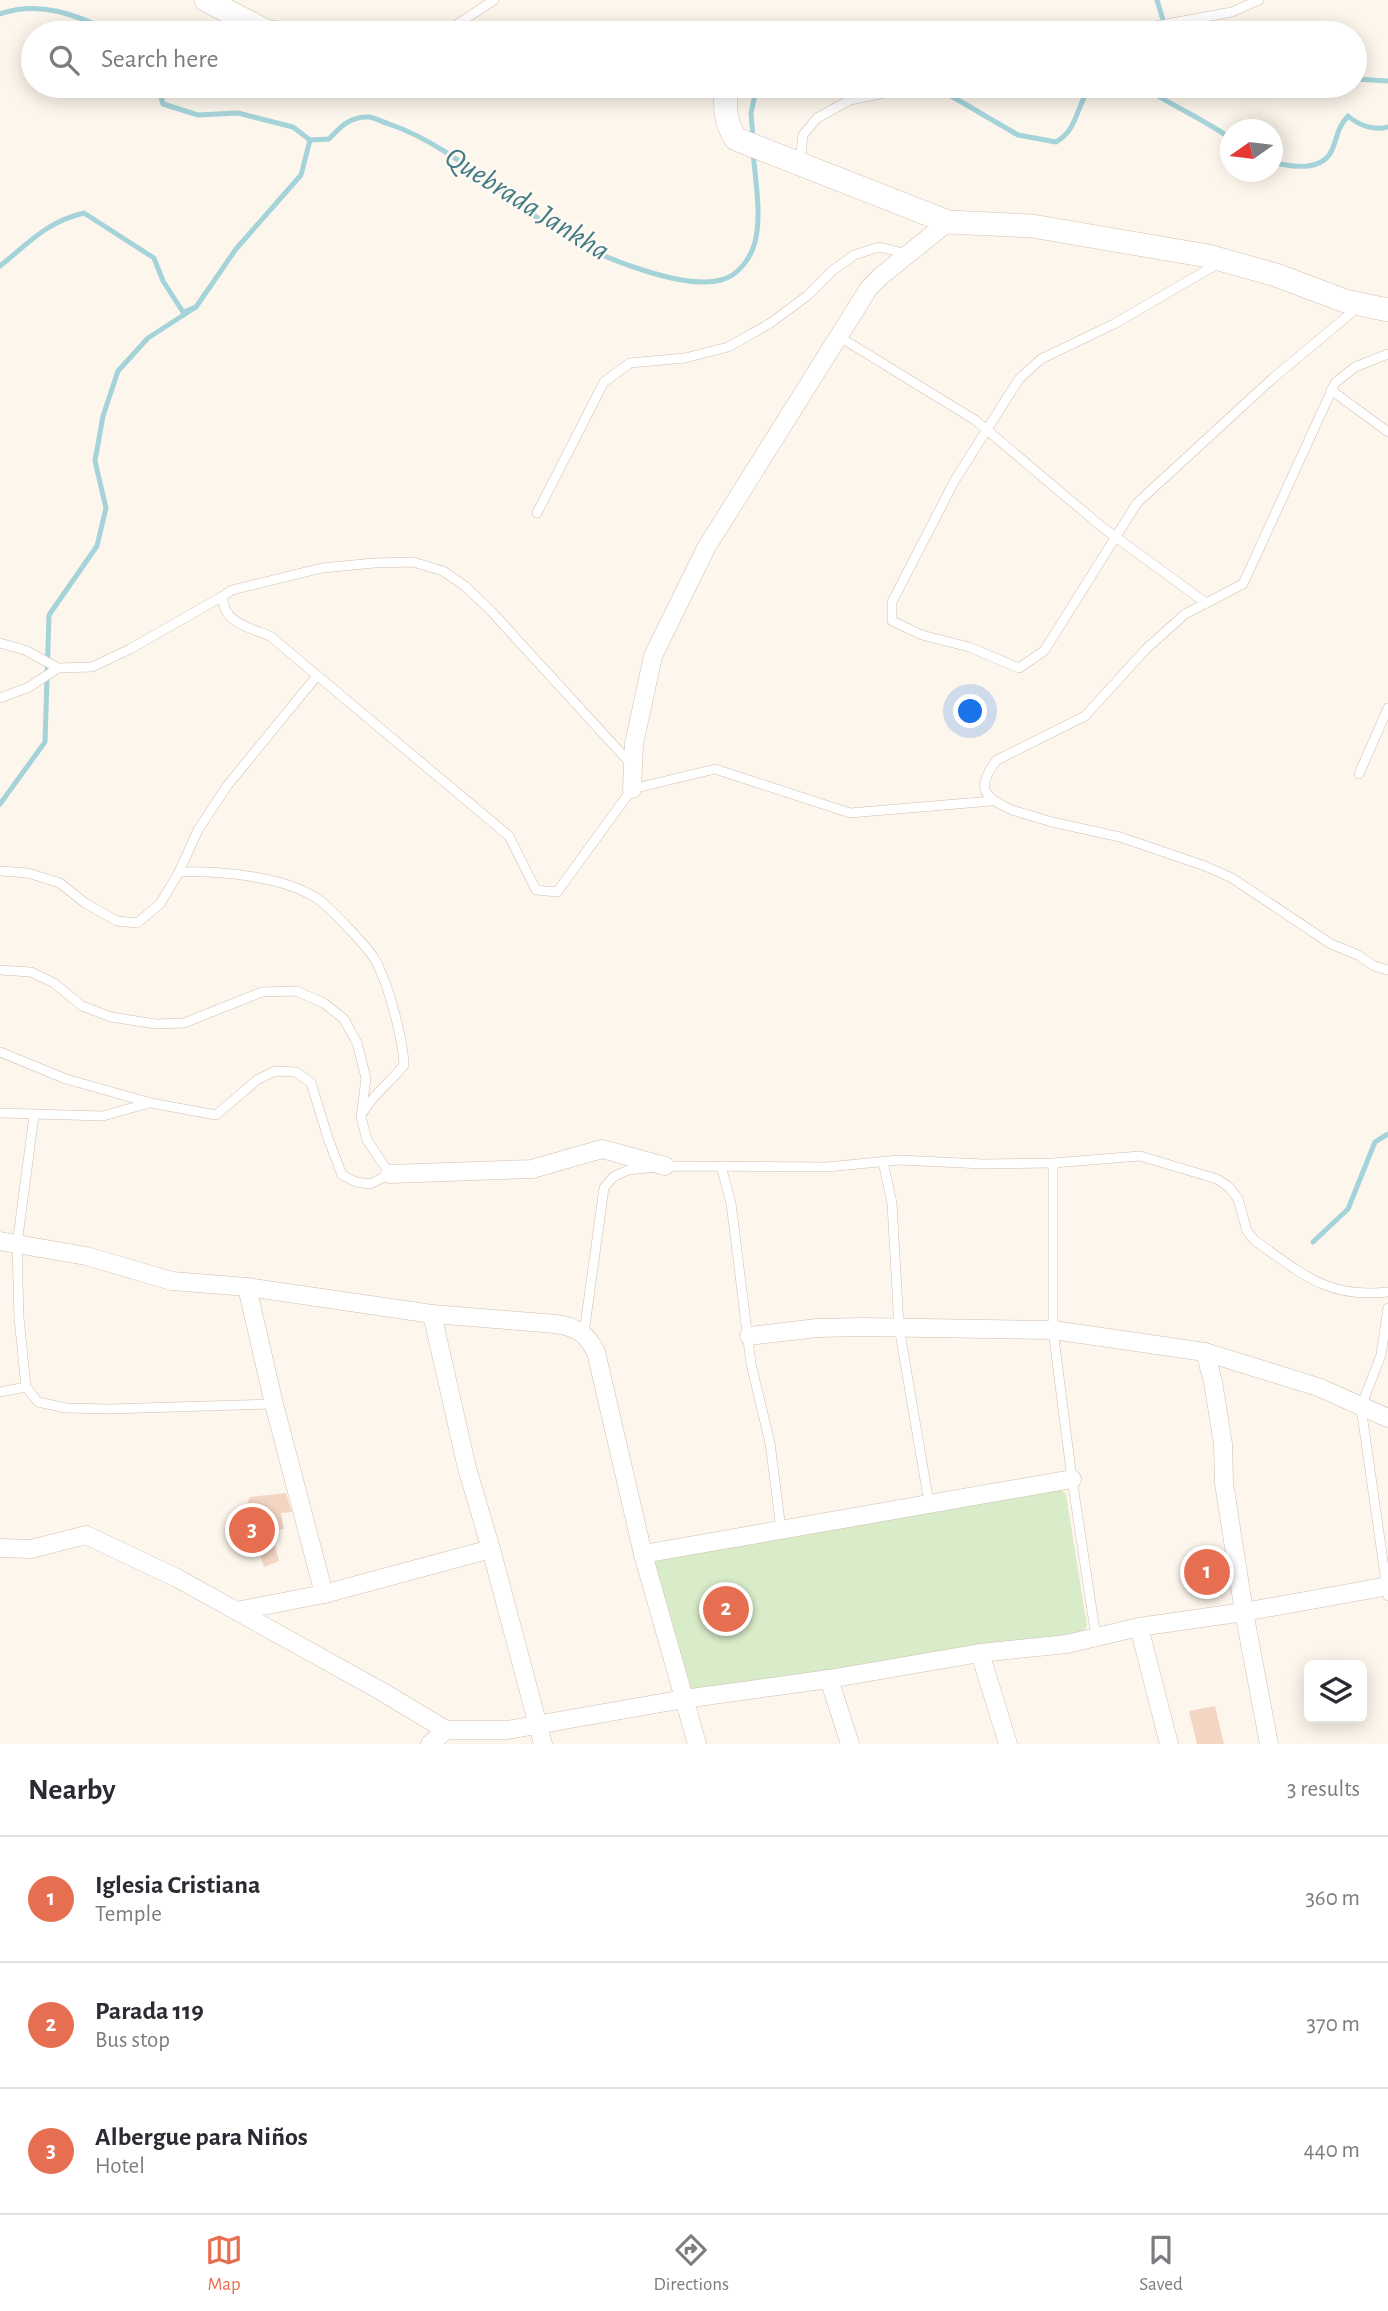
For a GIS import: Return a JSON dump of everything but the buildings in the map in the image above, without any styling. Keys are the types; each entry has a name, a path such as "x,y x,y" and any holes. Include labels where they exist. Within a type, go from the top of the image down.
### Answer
{"street":[{"path":"206,0 247,21"},
{"path":"726,98 726,117 730,130 737,139 948,222 1032,226 1223,260 1276,275 1345,301 1388,310"},
{"path":"632,789 634,744 653,656 706,548 869,288 948,222"},
{"path":"390,1174 532,1169 602,1149 665,1166"},
{"path":"9,1242 86,1256 173,1280 247,1287 432,1314 564,1325 584,1333 596,1352 643,1554 697,1744"},
{"path":"247,1287 274,1404 324,1594"},
{"path":"432,1314 467,1468 543,1744"},
{"path":"749,1336 817,1328 1054,1330 1205,1352 1318,1387 1388,1418"},
{"path":"1205,1352 1223,1444 1224,1483 1244,1612 1269,1744"},
{"path":"643,1554 1072,1479"},
{"path":"0,1548 31,1549 86,1535 177,1578 381,1690 446,1730 508,1730 684,1699 829,1679 980,1653 1067,1644 1139,1627 1387,1590"},
{"path":"237,1611 324,1594 491,1549"},
{"path":"1139,1627 1169,1744"},
{"path":"980,1653 1008,1744"},
{"path":"829,1679 850,1744"},
{"path":"430,1744 446,1730"}],"lane":[{"path":"462,21 494,0"},
{"path":"1183,21 1233,12 1259,0"},
{"path":"800,164 803,135 817,118 850,100 860,98"},
{"path":"537,513 604,382 630,363 685,358 728,347 769,324 807,296 832,271 854,255 878,247 908,254"},
{"path":"1223,260 1114,324 1041,359 1019,379 955,480 892,602 892,621 922,635 969,647 1019,668 1044,651 1137,503 1272,379 1361,304"},
{"path":"838,336 975,420 1114,536 1206,603"},
{"path":"992,801 984,790 983,783 997,760 1085,716 1146,649 1185,614 1242,584 1335,383 1355,367 1388,354"},
{"path":"1331,390 1388,432"},
{"path":"0,643 25,650 58,668 92,667 130,649 232,590 323,568 413,562 443,571 465,586 632,765"},
{"path":"223,596 224,609 235,622 270,636 509,836 536,890 557,892 632,789 715,769 850,813 992,801 1052,822 1120,837 1232,878 1331,944 1358,955 1374,966 1388,970"},
{"path":"0,698 30,687 58,668"},
{"path":"0,871 28,873 60,883 85,903 117,921 137,923 160,904 179,873 198,830 227,786 316,677"},
{"path":"1359,774 1388,708"},
{"path":"179,873 246,875 294,888 323,902 373,958 387,990 403,1044 404,1065 393,1080 374,1094 361,1117"},
{"path":"0,970 31,972 54,983 82,1006 111,1017 156,1024 184,1023 262,992 296,991 324,1003 344,1019 356,1043 366,1078 361,1117 367,1140 390,1174 370,1184 356,1182 342,1175 312,1083 296,1072 275,1071 257,1080 216,1115 151,1103 66,1079 0,1052"},
{"path":"0,1113 103,1116 151,1103"},
{"path":"34,1116 9,1242 26,1387 38,1402 66,1408 274,1404"},
{"path":"584,1333 604,1188 613,1177 628,1170 665,1166 827,1167 900,1160 984,1164 1053,1163 1140,1156 1217,1178 1229,1187 1238,1199 1247,1231 1254,1240 1314,1282 1339,1291 1368,1294 1388,1292"},
{"path":"883,1162 892,1203 899,1327 929,1503"},
{"path":"1053,1163 1054,1330 1072,1479 1096,1637"},
{"path":"721,1166 731,1203 751,1363 770,1443 781,1529"},
{"path":"1387,1590 1361,1407 1381,1355 1388,1308"},
{"path":"0,1392 26,1387"}],"green space":[{"path":"1060,1488 1066,1494 1087,1626 1083,1632 694,1691 689,1688 653,1567 655,1559"}],"waterway":[{"path":"1157,0 1164,21"},
{"name":"Quebrada Jankha","path":"0,14 15,10 44,9 88,21"},
{"path":"1367,80 1388,81"},
{"name":"Quebrada Jankha","path":"161,98 163,104 198,115 238,113 293,127 310,140 329,139 341,127 356,118 376,119 437,147 574,241 625,264 687,281 705,282 727,278 743,265 750,254 755,242 758,220 753,151"},
{"name":"Quebrada Jankha","path":"753,138 751,113 754,98"},
{"name":"Quebrada Jankha","path":"955,98 1018,135 1056,142 1074,123 1084,98"},
{"name":"Quebrada Jankha","path":"1162,98 1220,132"},
{"name":"Quebrada Jankha","path":"1283,164 1304,166 1320,163 1331,152 1339,129 1348,116 1366,126 1388,127"},
{"path":"0,266 48,228 84,213 154,258 163,281 183,312 196,307 236,249 301,175 310,140"},
{"path":"0,804 45,742 49,615 97,546 106,508 95,461 103,416 118,371 148,338 196,307"},
{"path":"1313,1242 1348,1209 1375,1142 1388,1134"}],"place":[{"name":"Albergue para Niños","path":"252,1530"},
{"name":"Iglesia Cristiana","path":"1207,1572"},
{"name":"Parada 119","path":"726,1609"}]}
